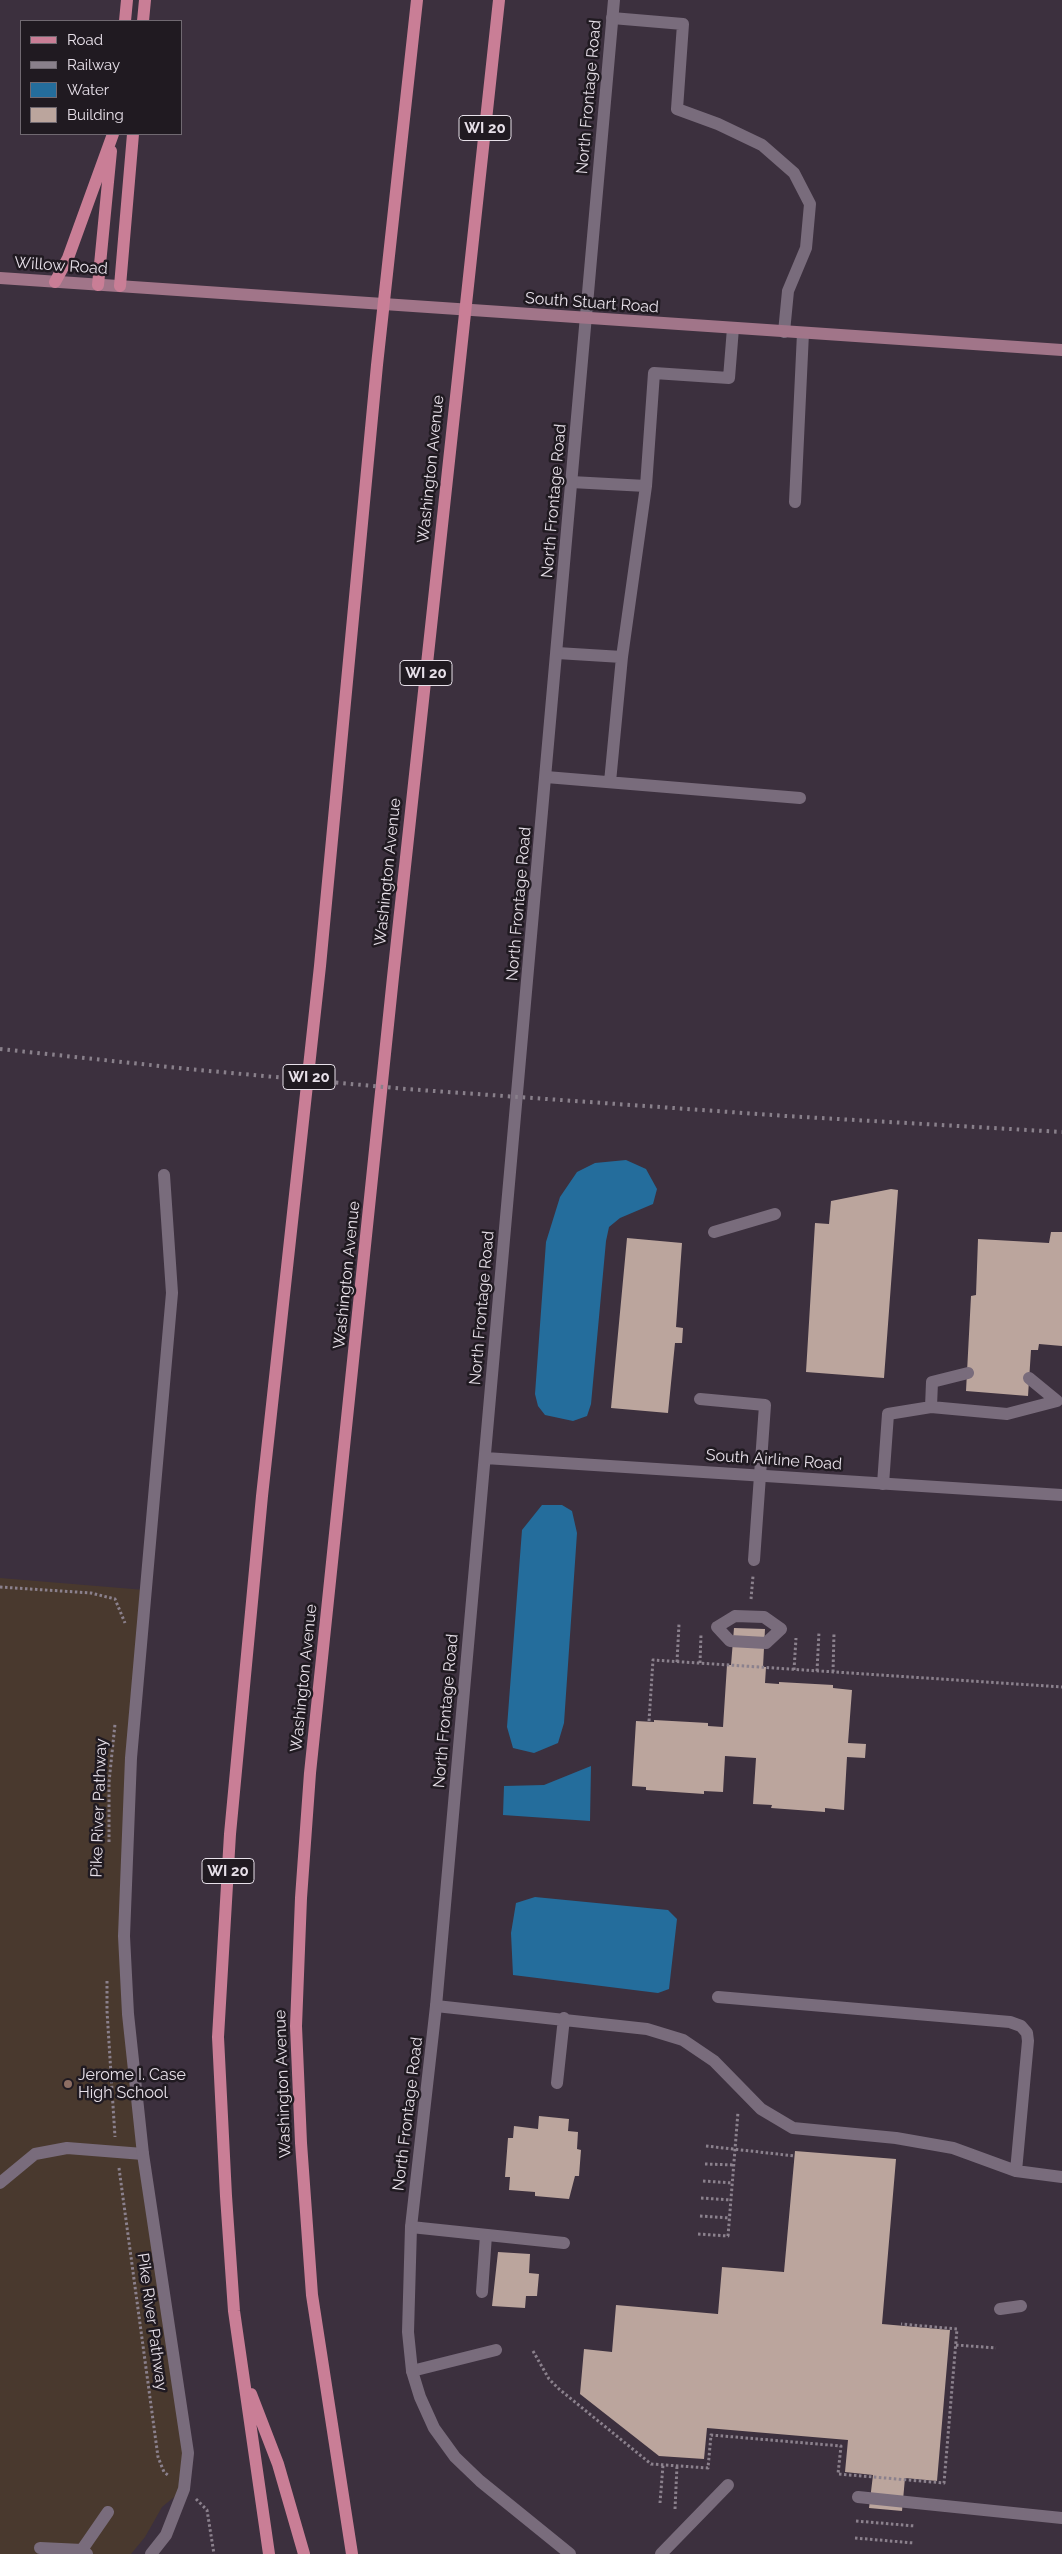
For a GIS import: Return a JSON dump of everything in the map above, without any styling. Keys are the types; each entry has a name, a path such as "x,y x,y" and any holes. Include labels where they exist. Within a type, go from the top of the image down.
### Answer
{"main road":[{"path":"124,20 127,0"},
{"path":"143,20 145,0"},
{"path":"411,0 412,54"},
{"name":"WI 20","path":"269,2554 234,2311 226,2206 218,2037 230,1834 262,1496 298,1189 377,364 417,0"},
{"name":"Washington Avenue","path":"352,2554 312,2295 300,2143 296,2026 301,1898 310,1773 372,1195 393,977 459,369 469,257 499,0"},
{"path":"55,282 68,258 113,135"},
{"path":"98,285 113,135"},
{"path":"120,286 133,135"},
{"path":"243,2370 278,2464 304,2554"}],"street":[{"name":"North Frontage Road","path":"570,2554 480,2481 455,2456 426,2413 412,2372 408,2332 411,2227 436,2006 614,0"},
{"path":"612,18 683,24 676,109 718,124 762,145 794,173 810,204 806,248 788,291 784,332"},
{"name":"Willow Road","path":"0,278 120,286"},
{"name":"South Stuart Road","path":"120,286 1062,350"},
{"path":"610,782 622,657 646,486 654,373 729,378 733,328"},
{"path":"795,502 803,333"},
{"path":"571,482 646,486"},
{"path":"557,653 622,657"},
{"path":"546,777 800,798"},
{"path":"151,2554 166,2535 184,2488 188,2454 143,2154 128,2014 124,1936 131,1758 172,1294 164,1175"},
{"path":"714,1232 775,1214"},
{"path":"931,1407 932,1382 968,1373"},
{"path":"883,1484 888,1414 931,1407 1007,1414 1057,1401 1029,1378"},
{"path":"700,1399 765,1405 754,1560"},
{"name":"South Airline Road","path":"485,1458 1062,1495"},
{"path":"718,1997 1010,2022 1021,2026 1027,2032 1028,2041 1016,2171"},
{"path":"436,2006 564,2018 647,2029 683,2040 714,2061 761,2109 793,2128 896,2138 953,2148 1016,2171 1062,2177"},
{"path":"558,2083 564,2018"},
{"path":"0,2183 35,2154 67,2148 143,2154"},
{"path":"411,2227 564,2243"},
{"path":"482,2292 486,2235"},
{"path":"1000,2309 1021,2306"},
{"path":"412,2372 496,2350"},
{"path":"661,2554 728,2485"},
{"path":"858,2497 1062,2518"},
{"path":"40,2548 83,2553 108,2512"}],"path":[{"path":"750,1616 754,1560"},
{"path":"0,1587 91,1593 114,1599 125,1620 124,1630"},
{"path":"677,1662 679,1624"},
{"path":"700,1664 701,1626"},
{"path":"794,1670 796,1630"},
{"path":"817,1671 819,1632"},
{"path":"833,1672 834,1633"},
{"path":"649,1721 653,1660 1062,1687"},
{"name":"Pike River Pathway","path":"109,1852 109,1782 116,1716"},
{"path":"108,1971 107,2011 115,2137"},
{"path":"698,2234 728,2236 738,2112"},
{"path":"706,2146 795,2156"},
{"path":"705,2164 734,2166"},
{"name":"Pike River Pathway","path":"120,2170 158,2457 168,2475"},
{"path":"703,2181 733,2183"},
{"path":"702,2198 731,2200"},
{"path":"700,2216 730,2218"},
{"path":"533,2351 548,2379 651,2464 708,2468 711,2435 841,2446 838,2474 944,2483 957,2329 901,2324"},
{"path":"956,2345 996,2348"},
{"path":"660,2503 663,2465"},
{"path":"675,2509 677,2466"},
{"path":"200,2503 207,2510 214,2554"},
{"path":"856,2521 916,2526"},
{"path":"855,2538 914,2542"}],"shaded area":[{"name":"Jerome I. Case High School","path":"0,1578 145,1590 131,1758 128,2014 188,2453 184,2489 162,2507 145,2537 131,2554 0,2554"}],"water":[{"path":"626,1160 646,1169 657,1189 653,1204 620,1218 609,1227 606,1241 591,1404 587,1416 573,1421 545,1415 538,1406 535,1394 546,1242 560,1197 577,1172 595,1163"},
{"path":"542,1505 562,1505 572,1511 577,1533 564,1723 558,1743 534,1753 513,1748 507,1727 522,1530"},
{"path":"591,1766 590,1821 503,1815 504,1786 544,1785"},
{"path":"535,1897 668,1910 677,1919 669,1989 658,1993 513,1975 511,1933 516,1903"}],"building":[{"path":"891,1189 898,1190 884,1378 806,1372 815,1223 829,1224 831,1201"},
{"path":"1051,1232 1062,1232 1062,1346 1039,1344 1038,1350 1031,1350 1028,1396 966,1391 971,1296 976,1295 978,1239 1049,1243"},
{"path":"627,1238 682,1243 676,1327 683,1328 682,1343 675,1343 668,1413 611,1408"},
{"path":"734,1628 765,1629 763,1667 766,1667 765,1683 833,1685 833,1688 852,1690 848,1743 866,1744 865,1758 847,1757 844,1810 825,1808 825,1812 771,1808 772,1805 753,1804 756,1758 725,1756 723,1792 704,1791 704,1794 646,1790 646,1787 632,1786 636,1721 708,1723 708,1726 723,1727 727,1665 731,1665"},
{"path":"539,2116 569,2119 568,2131 578,2132 577,2149 581,2150 579,2176 575,2176 569,2199 535,2196 535,2192 509,2190 510,2177 505,2177 508,2138 513,2138 514,2126 538,2129"},
{"path":"795,2151 896,2159 882,2324 950,2330 937,2481 905,2478 902,2511 869,2508 873,2475 845,2472 848,2440 707,2428 704,2459 659,2456 580,2394 584,2349 612,2352 616,2305 718,2314 722,2267 784,2272"},
{"path":"498,2252 530,2254 529,2273 539,2274 537,2296 526,2296 525,2308 492,2306"}],"railway":[{"path":"0,1049 406,1089 786,1116 1062,1132"}],"place":[{"name":"Jerome I. Case High School","path":"68,2084"}]}
